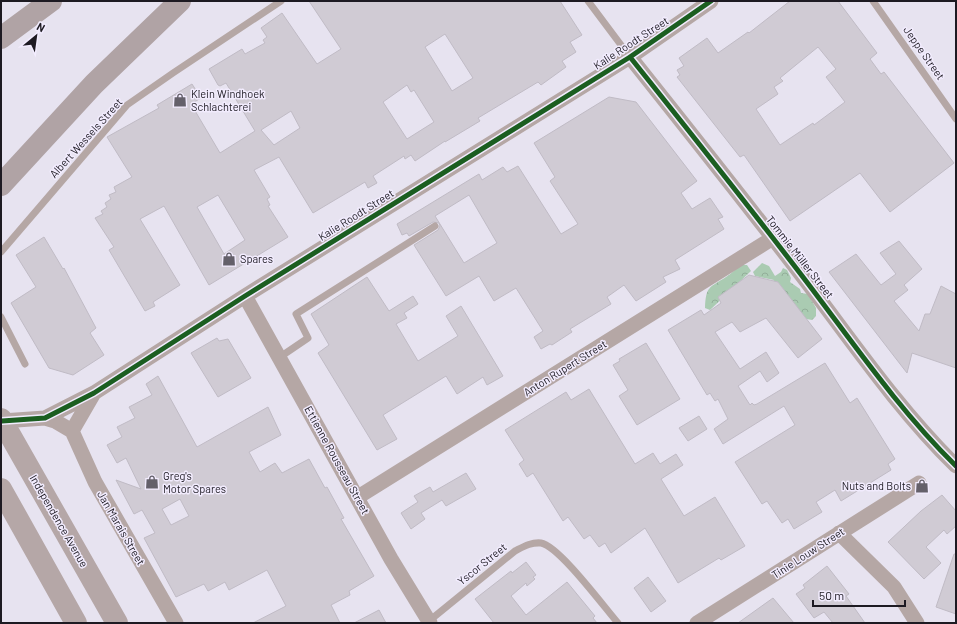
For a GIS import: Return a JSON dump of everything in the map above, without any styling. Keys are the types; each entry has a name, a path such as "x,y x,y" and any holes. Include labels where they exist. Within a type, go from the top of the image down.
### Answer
{"highway":[{"path":"1,38 51,1"},
{"path":"1,185 94,84 180,1"}],"main road":[{"name":"Independence Avenue","path":"2,420 117,623"},
{"path":"1,489 76,623"}],"street":[{"name":"Kalie Roodt Street","path":"2,420 45,418 94,393 245,296 630,57 711,1"},
{"name":"Tommie Müller Street","path":"630,57 773,238 919,428 956,466"},
{"name":"Anton Rupert Street","path":"358,497 773,238"},
{"name":"Ettienne Rousseau Street","path":"245,296 358,497 391,559 429,622"},
{"path":"45,418 55,421 72,431 94,393"},
{"name":"Jan Marais Street","path":"72,431 94,482 176,623"},
{"name":"Tinie Louw Street","path":"697,623 919,483"},
{"path":"839,533 894,587 917,623"}],"lane":[{"name":"Albert Wessels Street","path":"1,252 128,105 281,1"},
{"name":"Tommie Müller Street","path":"588,1 630,57"},
{"name":"Jeppe Street","path":"873,1 956,119"},
{"path":"280,357 308,338 296,314 434,226"},
{"path":"1,317 25,364"},
{"name":"Yscor Street","path":"429,622 515,551 530,544 541,543 552,548 566,561 618,623"}],"green space":[{"path":"762,263 769,266 775,276 781,272 783,268 787,270 791,278 790,282 800,289 801,293 808,294 816,308 816,316 812,320 801,318 770,284 774,280 755,276 753,272"},
{"path":"741,265 747,265 751,271 710,310 705,308 706,295 710,288"}],"building":[{"path":"309,1 560,1 582,35 570,42 576,52 562,61 566,67 541,85 538,82 478,118 480,121 445,141 415,161 411,155 405,159 404,156 373,176 377,183 368,188 365,182 313,213 279,157 254,170 270,197 267,199 270,205 268,206 288,237 209,285 164,206 140,219 180,285 153,302 155,306 145,311 109,250 114,247 95,218 103,214 101,211 107,207 105,203 111,199 109,195 116,192 114,187 132,177 107,137 159,108 157,105 192,84 201,98 191,104 220,153 255,131 226,83 220,86 218,85 209,69 242,49 245,54 265,43 263,40 267,37 261,28 282,13 317,64 341,49","holes":["445,34 473,78 452,91 425,47","407,85 411,92 414,90 434,122 407,139 383,102","291,111 300,128 274,145 261,130","218,195 245,240 224,254 197,207"]},
{"path":"790,1 838,1 877,53 870,59 881,74 884,72 954,163 890,212 860,173 790,221 744,155 740,157 677,77 680,75 677,70 684,66 679,58 707,38 718,53 748,32 749,33","holes":["818,47 836,69 826,77 845,102 814,125 813,123 780,145 756,109 778,94 774,87 783,81 780,78"]},
{"path":"609,97 636,102 697,181 681,193 692,209 710,198 723,217 718,219 724,229 675,260 680,269 663,277 666,282 636,301 624,285 607,297 611,304 570,329 572,332 552,345 550,344 541,349 534,337 543,331 516,288 494,301 479,276 446,296 414,245 438,230 440,226 439,223 433,222 409,236 407,233 402,235 397,224 479,174 482,180 503,167 507,172 518,166 561,234 578,224 550,181 555,177 534,143","holes":["469,195 497,243 464,263 435,216"]},
{"path":"44,237 63,269 64,268 96,328 90,333 104,355 73,375 49,368 11,303 36,287 16,255"},
{"path":"899,241 922,269 904,285 908,290 894,301 919,331 925,314 930,314 941,286 956,294 956,368 912,353 907,373 829,272 856,254 881,285 896,274 880,253"},
{"path":"749,275 778,282 822,339 798,358 766,318 740,332 732,322 715,332 740,369 766,352 779,373 767,382 760,371 738,386 750,405 752,403 754,405 757,404 825,363 850,403 857,398 895,459 888,464 891,470 841,501 835,490 816,502 822,512 794,529 788,519 782,523 767,501 762,504 735,462 795,425 784,406 723,444 714,429 728,419 718,399 715,401 710,393 707,395 668,330 701,310 704,315 721,303 718,297"},
{"path":"367,277 389,311 413,296 418,304 404,313 407,318 396,324 418,361 458,336 446,316 461,306 503,376 487,385 483,377 457,394 446,376 383,415 397,439 377,450 318,353 329,345 311,314"},
{"path":"217,338 219,341 228,339 251,378 218,397 191,353"},
{"path":"646,343 680,399 637,425 619,396 628,390 613,365 620,361 619,359"},
{"path":"158,376 197,447 268,407 281,435 249,452 260,472 275,463 282,473 309,459 325,488 327,487 344,518 341,519 374,576 349,591 350,595 331,605 340,623 253,623 286,606 267,570 229,590 225,582 208,591 204,584 176,597 144,538 155,533 142,510 134,514 116,480 141,489 126,458 117,463 107,445 122,437 117,427 135,418 129,407 152,395 146,384","holes":["180,499 189,516 171,525 162,509"]},
{"path":"589,389 635,464 653,453 660,464 676,454 683,465 661,479 684,516 715,497 745,546 721,560 719,558 678,583 645,528 611,553 605,543 599,547 590,535 584,539 568,517 563,521 533,473 527,477 519,464 524,460 505,430 566,392 571,400"},
{"path":"699,416 707,429 688,441 679,428"},
{"path":"466,473 476,489 446,506 442,500 421,513 425,519 411,529 401,513 418,502 414,496 430,487 433,492"},
{"path":"942,495 956,511 956,526 947,534 944,530 926,547 941,563 924,579 888,542 921,511"},
{"path":"954,554 956,554 956,614 936,607"},
{"path":"526,562 536,575 533,577 535,579 527,586 526,583 511,596 526,615 567,582 595,616 593,618 597,623 494,623 475,599 511,571 512,573"},
{"path":"827,566 849,594 846,596 865,623 833,623 824,612 814,618 796,594 805,588 803,585"},
{"path":"648,577 666,601 651,612 634,588"},
{"path":"773,598 794,623 738,623"},
{"path":"379,610 386,623 354,623"}],"cycle path":[{"path":"2,421 45,418 94,393 245,296 630,57 711,1"},
{"path":"630,57 762,224 896,399 935,445 956,466"}],"place":[{"name":"Klein Windhoek Schlachterei","path":"180,100"},
{"name":"Spares","path":"229,259"},
{"name":"Greg's Motor Spares","path":"152,482"},
{"name":"Nuts and Bolts","path":"922,486"}]}
